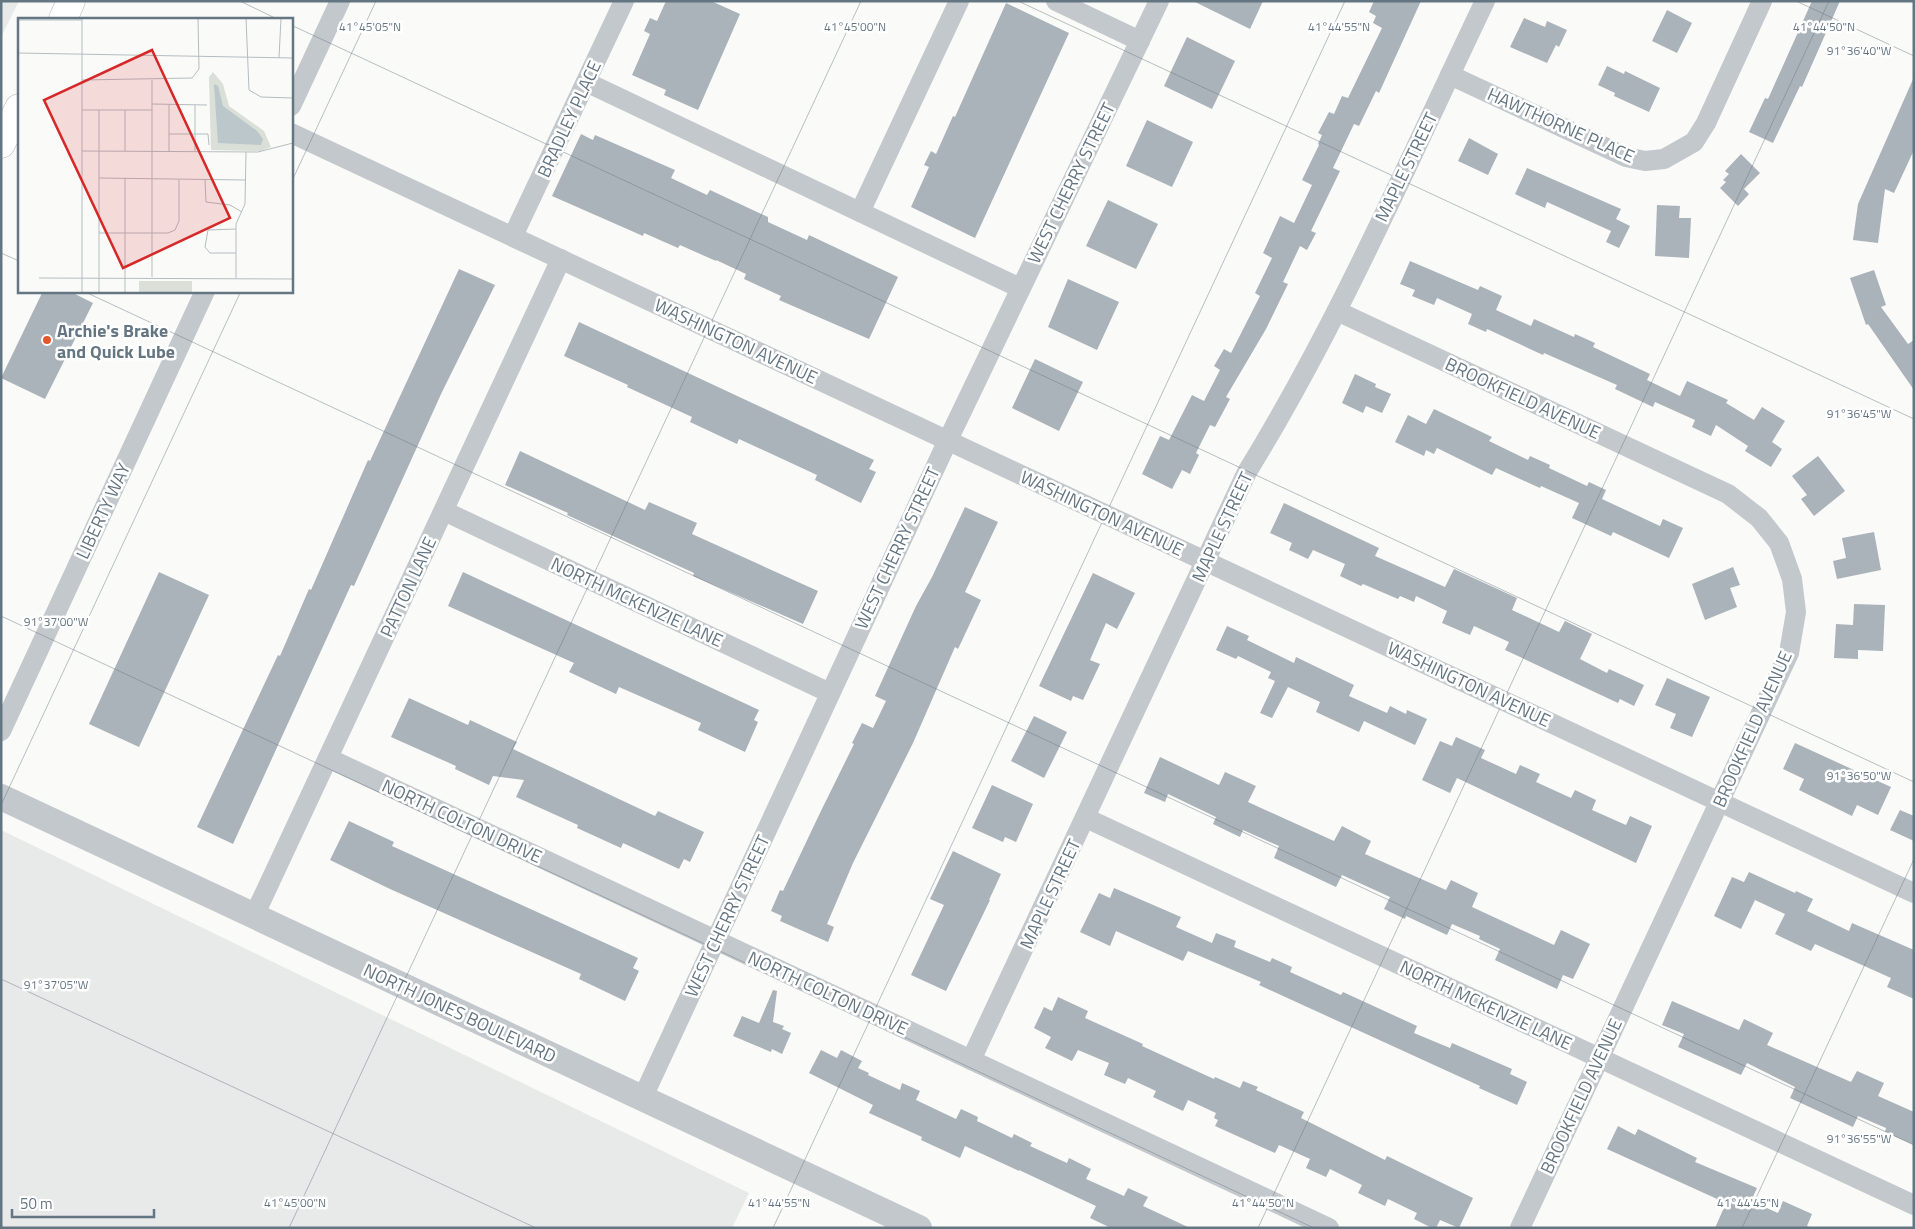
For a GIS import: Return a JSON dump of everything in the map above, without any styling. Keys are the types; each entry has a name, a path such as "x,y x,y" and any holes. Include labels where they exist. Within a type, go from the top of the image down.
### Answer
{"main road":[{"path":"62,18 71,1"},
{"path":"1,144 18,110"}],"street":[{"path":"292,104 340,1"},
{"name":"BRADLEY PLACE","path":"513,236 624,1"},
{"path":"860,212 959,1"},
{"path":"1056,1 1140,41"},
{"name":"WEST CHERRY STREET","path":"642,1099 948,440 1159,1"},
{"name":"MAPLE STREET","path":"971,1060 1247,472 1284,411 1337,311 1486,1"},
{"name":"HAWTHORNE PLACE","path":"1450,75 1626,157 1645,161 1664,159 1694,142 1706,123 1762,1"},
{"path":"586,82 1020,288"},
{"name":"WASHINGTON AVENUE","path":"292,132 1914,893"},
{"name":"PATTON LANE","path":"254,916 561,259"},
{"name":"LIBERTY WAY","path":"1,731 205,292"},
{"name":"BROOKFIELD AVENUE","path":"1337,311 1728,494 1759,518 1779,543 1792,579 1796,612 1789,653 1520,1228"},
{"name":"NORTH MCKENZIE LANE","path":"444,511 830,693"},
{"name":"NORTH COLTON DRIVE","path":"328,758 1329,1228"},
{"name":"NORTH JONES BOULEVARD","path":"1,797 919,1228"},
{"name":"NORTH MCKENZIE LANE","path":"1086,818 1914,1206"}],"shaded area":[{"path":"1,1 19,1 1,37"},
{"path":"1,830 749,1193 732,1228 1,1228"}],"building":[{"path":"666,1 711,1 740,14 698,110 664,95 666,90 632,75 650,34 644,31 650,18 657,21"},
{"path":"1193,1 1263,1 1250,29"},
{"path":"1374,1 1421,1 1379,93 1376,91 1359,126 1354,124 1333,168 1340,171 1311,231 1316,233 1307,250 1300,246 1283,282 1288,284 1266,329 1226,397 1230,399 1215,427 1210,425 1196,453 1199,455 1190,474 1182,470 1172,489 1142,474 1160,436 1169,440 1192,395 1204,401 1220,370 1214,366 1224,349 1231,353 1260,296 1255,293 1272,258 1263,253 1280,216 1294,223 1312,185 1302,180 1319,145 1322,135 1318,133 1329,112 1334,114 1342,96 1348,98 1382,28 1373,23 1376,16 1369,12"},
{"path":"1812,1 1840,1 1802,87 1800,86 1773,143 1749,132 1765,98 1768,99"},
{"path":"1006,3 1069,33 975,238 911,207 929,167 924,165 931,151 936,154 953,116 955,117"},
{"path":"1667,10 1692,23 1677,53 1652,41"},
{"path":"1524,18 1545,27 1547,21 1567,30 1559,47 1556,45 1547,63 1510,47"},
{"path":"1187,37 1235,61 1212,109 1164,86"},
{"path":"1607,66 1624,74 1625,71 1660,88 1649,112 1614,96 1615,93 1598,85"},
{"path":"1914,77 1914,150 1894,193 1885,189 1878,243 1853,240 1858,204"},
{"path":"1147,120 1193,142 1172,187 1126,166"},
{"path":"581,134 593,140 595,135 675,170 671,178 707,195 710,190 768,217 768,222 807,240 809,235 898,277 869,339 779,300 781,296 744,279 746,274 716,260 680,245 678,248 644,233 643,236 552,196"},
{"path":"1469,138 1498,154 1488,175 1458,161"},
{"path":"1741,154 1760,173 1744,189 1749,194 1738,206 1720,188 1726,182 1723,180 1729,174 1725,171"},
{"path":"1527,168 1621,209 1616,219 1630,226 1619,248 1606,242 1611,231 1547,202 1545,208 1515,194"},
{"path":"1108,200 1158,224 1136,269 1086,246"},
{"path":"1657,205 1680,206 1679,218 1691,218 1689,258 1655,256"},
{"path":"1410,261 1478,290 1480,286 1502,296 1496,310 1531,326 1534,319 1574,337 1575,334 1595,343 1593,347 1650,374 1647,380 1680,396 1687,381 1728,400 1726,403 1754,420 1762,407 1785,421 1772,442 1782,449 1771,467 1745,451 1748,446 1716,425 1711,436 1692,427 1695,420 1655,402 1653,407 1615,389 1617,385 1544,353 1543,355 1487,329 1486,332 1468,324 1472,314 1437,298 1434,305 1412,296 1415,290 1400,284"},
{"path":"459,269 495,285 442,392 354,586 351,585 233,844 197,827 278,655 280,656 309,589 311,590 368,460 370,461"},
{"path":"1874,270 1886,305 1881,307 1908,344 1914,340 1914,390 1868,324 1866,325 1850,278"},
{"path":"1068,279 1119,302 1097,350 1048,327"},
{"name":"Archie's Brake and Quick Lube","path":"43,292 71,292 93,303 45,399 1,378"},
{"path":"579,322 874,460 869,469 876,472 861,503 815,480 817,475 739,439 737,444 690,422 692,417 564,356"},
{"path":"1035,359 1083,382 1059,431 1012,408"},
{"path":"1355,374 1376,384 1375,387 1391,394 1382,413 1366,406 1363,413 1342,403"},
{"path":"1434,409 1492,437 1489,441 1528,460 1530,456 1550,465 1549,468 1587,486 1589,482 1606,490 1602,499 1660,526 1663,519 1683,528 1669,558 1613,532 1611,536 1572,518 1579,503 1541,486 1540,488 1496,468 1492,475 1437,448 1434,454 1426,450 1424,456 1395,442 1408,415 1426,424"},
{"path":"520,451 645,510 649,502 697,523 692,534 818,591 803,624 693,576 694,573 505,485"},
{"path":"1818,456 1845,491 1814,516 1801,499 1807,495 1792,476"},
{"path":"1284,503 1379,548 1375,556 1445,587 1454,569 1517,598 1512,610 1559,632 1565,621 1592,634 1580,659 1607,673 1609,669 1644,685 1634,706 1620,699 1618,703 1505,650 1509,642 1474,626 1470,635 1442,623 1447,611 1416,596 1414,602 1400,596 1398,599 1363,584 1361,586 1340,576 1345,564 1313,550 1308,559 1289,550 1292,543 1270,533"},
{"path":"965,507 998,522 965,592 981,600 958,649 955,647 913,743 853,863 827,924 834,927 828,942 780,921 782,916 771,911 780,890 783,891 854,744 852,743 862,723 873,728 886,701 875,696 916,606"},
{"path":"1874,532 1881,570 1837,579 1833,561 1846,558 1842,538"},
{"path":"1733,567 1740,585 1730,588 1737,607 1705,620 1692,584"},
{"path":"159,572 209,595 139,747 89,724"},
{"path":"463,572 759,710 754,720 758,722 745,752 698,730 701,723 619,687 616,694 569,672 574,663 448,606"},
{"path":"1093,573 1135,593 1117,629 1106,623 1090,660 1100,664 1083,700 1073,696 1071,701 1039,686"},
{"path":"1854,604 1885,605 1883,651 1858,650 1858,659 1834,658 1836,624 1853,625"},
{"path":"1227,626 1249,636 1247,640 1294,663 1296,657 1354,685 1349,696 1387,713 1390,706 1406,714 1407,710 1427,719 1415,745 1364,721 1359,732 1316,712 1320,702 1288,687 1272,718 1260,713 1275,681 1268,678 1271,672 1238,656 1236,659 1216,650"},
{"path":"1667,678 1710,697 1692,737 1670,728 1676,714 1655,705"},
{"path":"409,698 468,725 470,720 517,742 513,749 655,816 658,811 704,832 690,862 684,859 679,869 623,843 621,848 577,828 578,825 516,797 524,780 493,776 489,785 455,769 456,766 391,737"},
{"path":"1034,716 1067,732 1044,778 1011,761"},
{"path":"1456,737 1485,750 1481,758 1516,774 1520,765 1540,774 1536,782 1571,798 1575,790 1596,800 1592,810 1626,825 1630,816 1652,826 1636,863 1457,778 1450,793 1422,780 1440,741 1452,746"},
{"path":"1795,743 1891,787 1878,815 1857,805 1852,816 1799,790 1804,779 1783,769"},
{"path":"1160,757 1219,785 1225,772 1256,786 1248,802 1334,841 1342,826 1371,841 1365,854 1446,890 1451,880 1478,893 1472,907 1554,945 1561,930 1590,944 1573,979 1563,975 1557,989 1495,960 1500,949 1479,939 1480,936 1452,924 1447,935 1406,916 1405,919 1384,909 1390,897 1342,875 1336,887 1274,858 1279,846 1243,830 1240,837 1213,824 1216,817 1168,794 1165,802 1144,793"},
{"path":"992,785 1033,804 1016,842 1005,837 1003,842 972,828"},
{"path":"1900,810 1914,816 1914,841 1890,830"},
{"path":"349,821 394,842 392,846 638,958 633,968 639,971 625,1001 579,979 581,974 390,889 330,860"},
{"path":"953,851 1001,874 946,991 911,975 944,905 930,899"},
{"path":"1749,872 1813,899 1807,911 1849,931 1852,923 1914,950 1914,999 1887,987 1891,978 1815,944 1811,951 1775,934 1785,914 1755,900 1741,929 1714,916 1732,877 1744,882"},
{"path":"1114,888 1181,917 1176,927 1212,943 1216,933 1236,941 1234,947 1270,962 1272,958 1292,967 1290,972 1341,995 1343,992 1417,1026 1414,1033 1450,1048 1452,1043 1512,1069 1510,1074 1527,1082 1517,1105 1479,1088 1480,1086 1259,985 1261,982 1188,951 1183,961 1116,931 1110,946 1080,932 1099,893 1110,898"},
{"path":"773,990 777,991 773,1022 784,1026 782,1029 791,1033 782,1054 772,1049 771,1052 733,1036 742,1016 759,1023"},
{"path":"1058,997 1088,1011 1085,1018 1143,1044 1142,1046 1214,1079 1215,1077 1240,1088 1243,1081 1258,1087 1256,1090 1304,1112 1301,1118 1385,1160 1387,1156 1473,1198 1459,1228 1440,1220 1436,1228 1432,1228 1414,1219 1417,1213 1388,1199 1385,1206 1358,1193 1362,1185 1330,1169 1326,1177 1306,1168 1310,1159 1279,1145 1275,1153 1215,1126 1218,1120 1214,1118 1216,1113 1188,1100 1183,1111 1153,1097 1156,1091 1128,1078 1125,1084 1104,1075 1109,1063 1078,1050 1072,1061 1045,1048 1051,1037 1034,1028 1044,1007 1052,1011"},
{"path":"1672,1001 1739,1030 1744,1019 1773,1033 1767,1045 1851,1082 1857,1071 1884,1083 1878,1096 1914,1112 1914,1145 1885,1132 1886,1128 1858,1116 1853,1127 1790,1098 1795,1087 1747,1063 1741,1075 1678,1047 1684,1034 1662,1025"},
{"path":"821,1050 837,1058 841,1050 862,1061 858,1068 869,1073 868,1075 900,1090 902,1083 920,1091 916,1100 956,1119 961,1109 978,1117 977,1121 1012,1138 1014,1134 1032,1143 1030,1146 1067,1163 1069,1158 1091,1169 1086,1179 1124,1196 1128,1188 1148,1197 1143,1206 1190,1228 1111,1228 1090,1218 1096,1206 1019,1170 965,1146 960,1158 921,1140 922,1137 869,1113 873,1105 809,1073"},
{"path":"1618,1126 1635,1135 1638,1129 1697,1158 1695,1162 1757,1188 1751,1201 1778,1213 1783,1201 1812,1214 1807,1226 1812,1228 1715,1228 1726,1203 1607,1149"}],"place":[{"name":"Archie's Brake and Quick Lube","path":"47,340"}]}
